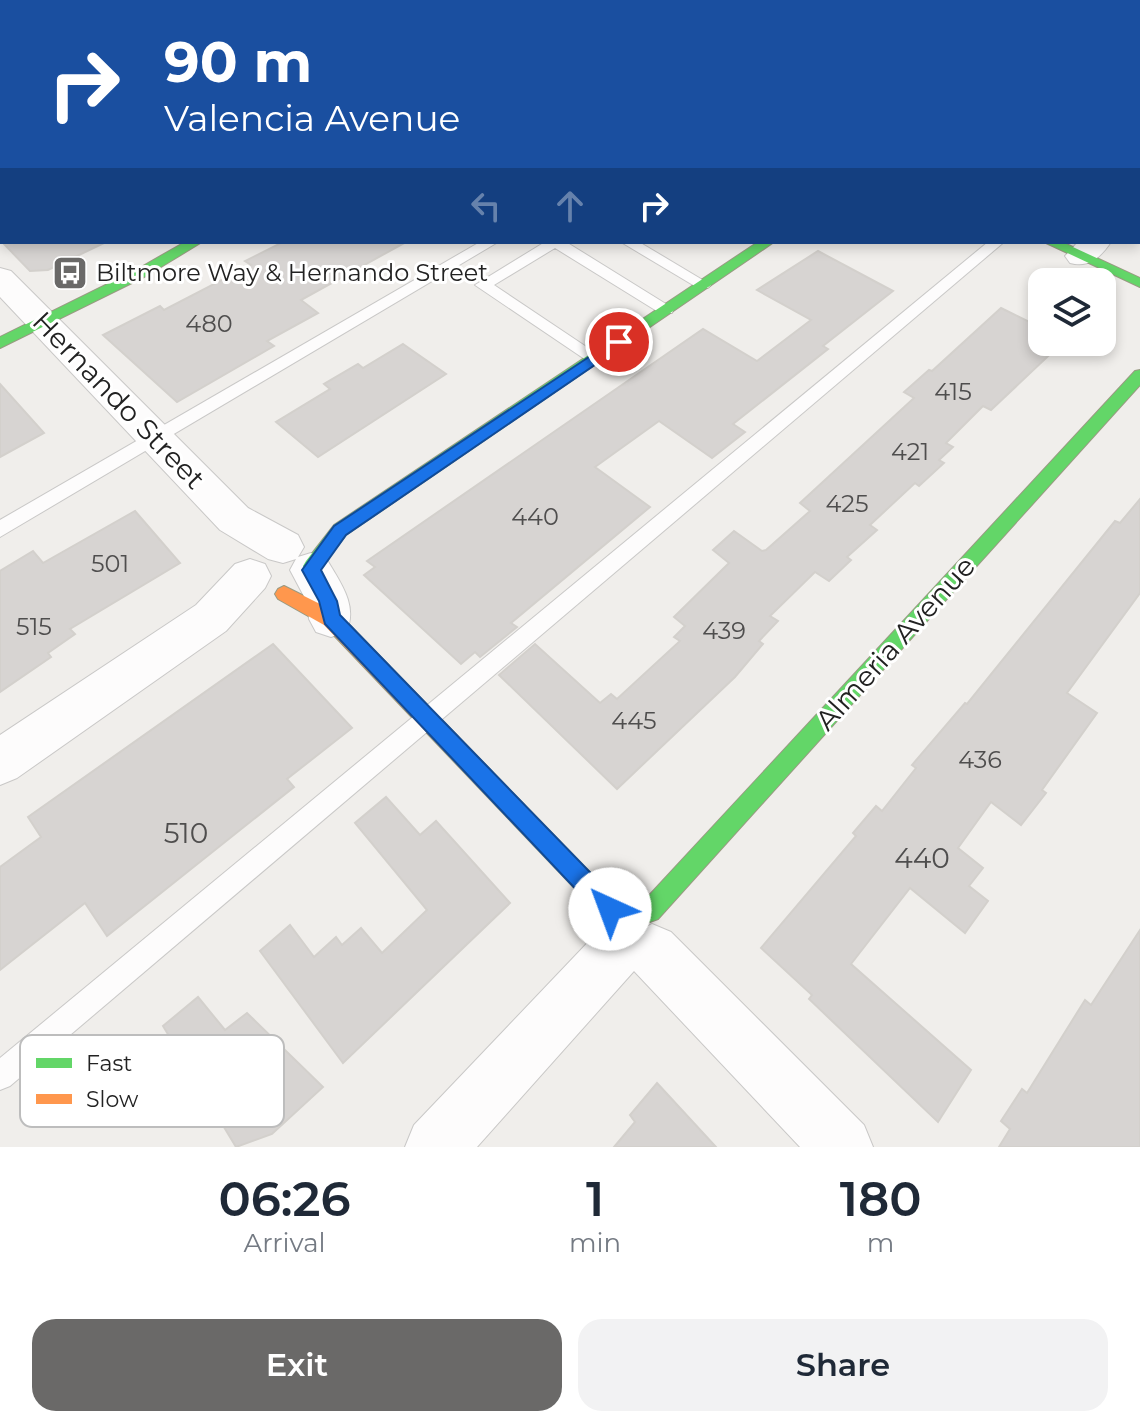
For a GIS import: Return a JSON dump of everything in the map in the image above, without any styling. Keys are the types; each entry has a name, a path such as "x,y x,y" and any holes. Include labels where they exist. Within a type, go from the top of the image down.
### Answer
{"street":[{"path":"141,273 192,244"},
{"path":"0,343 201,244"},
{"path":"0,762 211,618 228,616 282,570 764,244"},
{"path":"1062,244 1088,249 1140,283"},
{"name":"Hernando Street","path":"0,278 282,570 328,601 331,619 842,1147"},
{"name":"Almeria Avenue","path":"436,1147 1140,375"}],"lane":[{"path":"0,529 488,244"},
{"path":"552,244 483,285 595,358"},
{"path":"558,244 666,309"},
{"path":"631,244 703,285"},
{"path":"49,1035 995,244"},
{"path":"0,1076 20,1059"}],"building":[{"path":"4,244 102,244 48,270 30,271"},
{"path":"279,244 402,244 301,300 318,313 267,341 274,346 177,402 103,335 160,306 164,310 251,265 245,261"},
{"path":"818,251 893,291 823,346 828,349 733,424 745,432 712,458 659,421 595,467 650,507 511,623 517,627 480,657 475,652 461,664 364,575 375,567 367,561 703,329 757,361 811,320 757,290"},
{"path":"1001,308 1028,321 1028,356 1048,356 991,410 983,406 946,443 953,447 939,460 944,463 919,486 915,483 870,525 877,530 847,557 851,560 829,581 815,572 770,616 778,621 759,641 763,644 735,677 617,789 499,675 535,644 600,703 611,694 617,699 680,641 674,637 685,626 674,617 729,563 713,550 734,531 762,551 766,550 810,511 800,503 914,398 904,392 929,370 932,371"},
{"path":"403,344 446,374 318,457 276,422 330,389 324,384 358,364 363,368"},
{"path":"0,384 44,433 0,457"},
{"path":"1140,499 1140,593 1067,693 1097,713 1042,790 1046,793 1021,825 991,802 958,848 983,868 969,886 988,901 965,933 910,888 851,964 971,1070 938,1122 809,999 812,995 761,948 856,836 853,833 876,806 882,811 916,768 912,765 967,704 1115,521 1120,523"},
{"path":"135,511 180,563 70,629 75,634 48,653 51,657 0,692 0,571 33,551 43,563"},
{"path":"273,644 352,728 287,779 294,787 107,936 85,903 0,970 0,867 41,837 28,817"},
{"path":"386,797 420,835 436,821 510,903 343,1063 260,951 290,925 314,957 336,937 342,945 361,928 382,953 427,910 355,823"},
{"path":"1140,930 1140,1147 999,1147 1010,1129 1001,1121 1022,1089 1027,1093 1085,1000 1091,1005"},
{"path":"198,997 225,1030 247,1013 270,1035 168,1035 163,1026"},
{"path":"284,1049 323,1087 284,1123"},
{"path":"657,1083 716,1147 614,1147 635,1122 630,1115"},
{"path":"224,1127 280,1127 272,1134 236,1147"}],"traffic: fast":[{"path":"0,343 141,273 192,244"},
{"path":"312,566 340,530 764,244"},
{"path":"1055,244 1140,283"},
{"path":"650,911 1140,375"}],"traffic: slow":[{"path":"284,594 331,619 610,909"}],"place":[{"name":"Biltmore Way & Hernando Street","path":"70,273"}],"route":[{"path":"610,909 331,619 328,601 311,570 340,530 619,342"}]}
